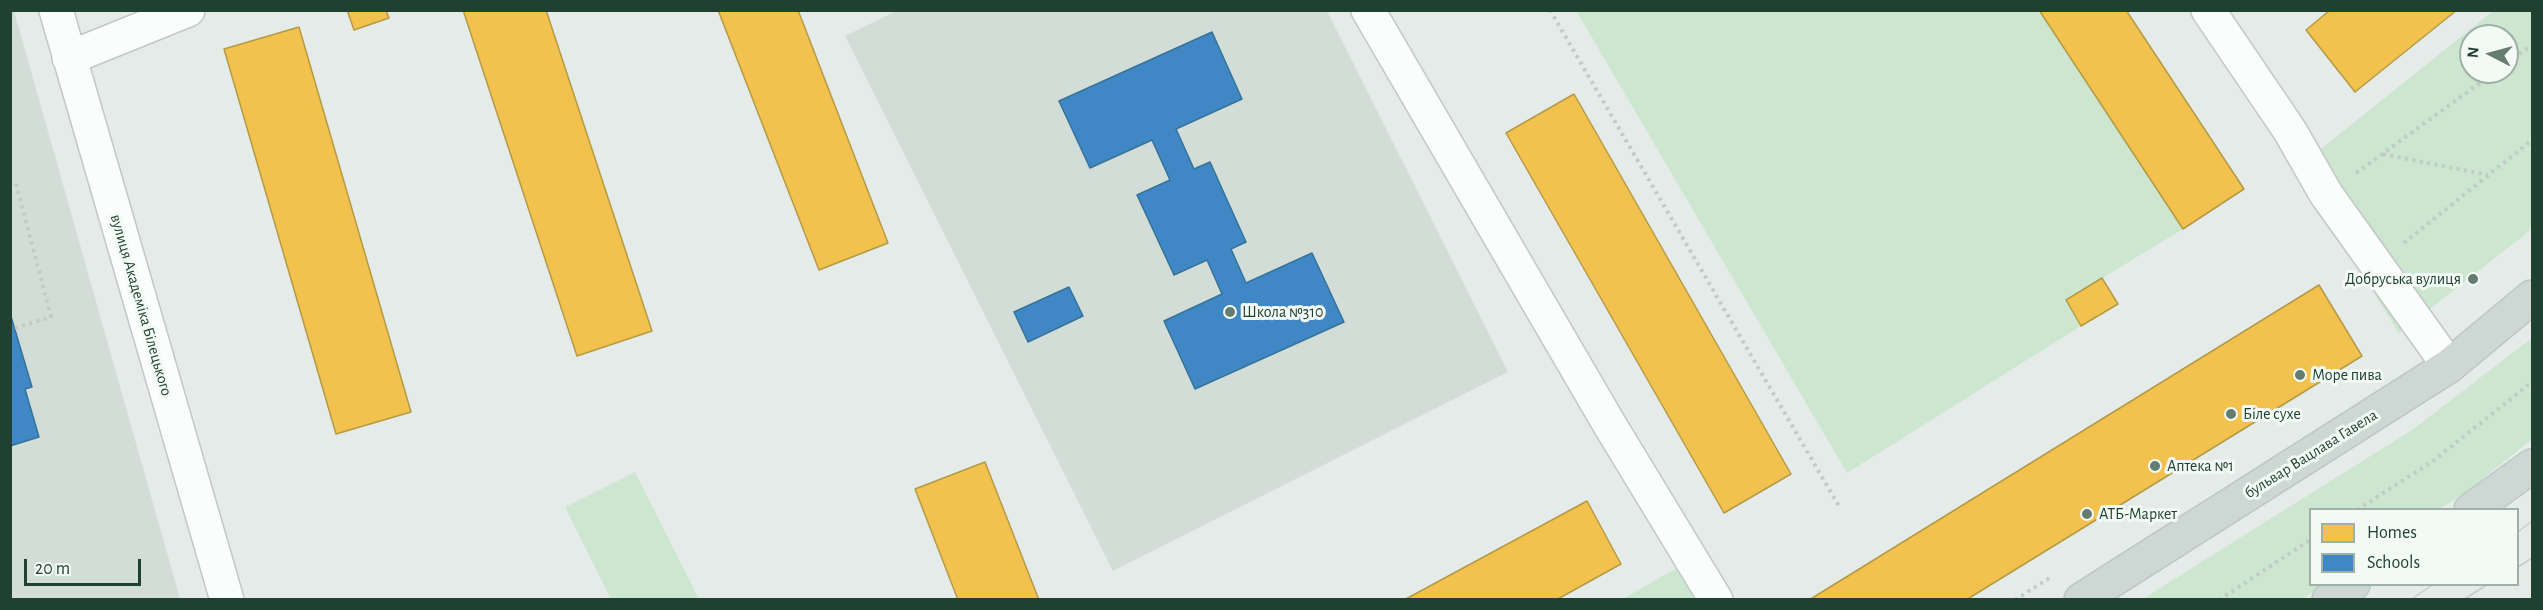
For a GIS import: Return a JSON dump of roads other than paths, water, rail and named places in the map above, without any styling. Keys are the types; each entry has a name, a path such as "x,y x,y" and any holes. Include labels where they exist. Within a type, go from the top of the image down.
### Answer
{"main road":[{"name":"бульвар Вацлава Гавела","path":"2081,600 2449,366 2532,297"},
{"path":"2474,508 2532,466"},
{"path":"2329,600 2351,586"}],"street":[{"name":"вулиця Академіка Білецького","path":"56,10 227,600"},
{"path":"69,58 188,10"},
{"path":"1368,10 1602,412 1716,600"},
{"path":"2208,10 2290,131 2326,194 2449,366"}],"tram line":[{"path":"2519,531 2532,521"},
{"path":"2519,566 2532,558"},
{"path":"2410,600 2431,586"},
{"path":"2463,600 2485,586"}],"place":[{"name":"Добруська вулиця","path":"2473,279"},
{"name":"Школа №310","path":"1230,312"},
{"name":"Море пива","path":"2300,375"},
{"name":"Біле сухе","path":"2231,414"},
{"name":"Аптека №1","path":"2155,466"},
{"name":"АТБ-Маркет","path":"2087,514"}]}
